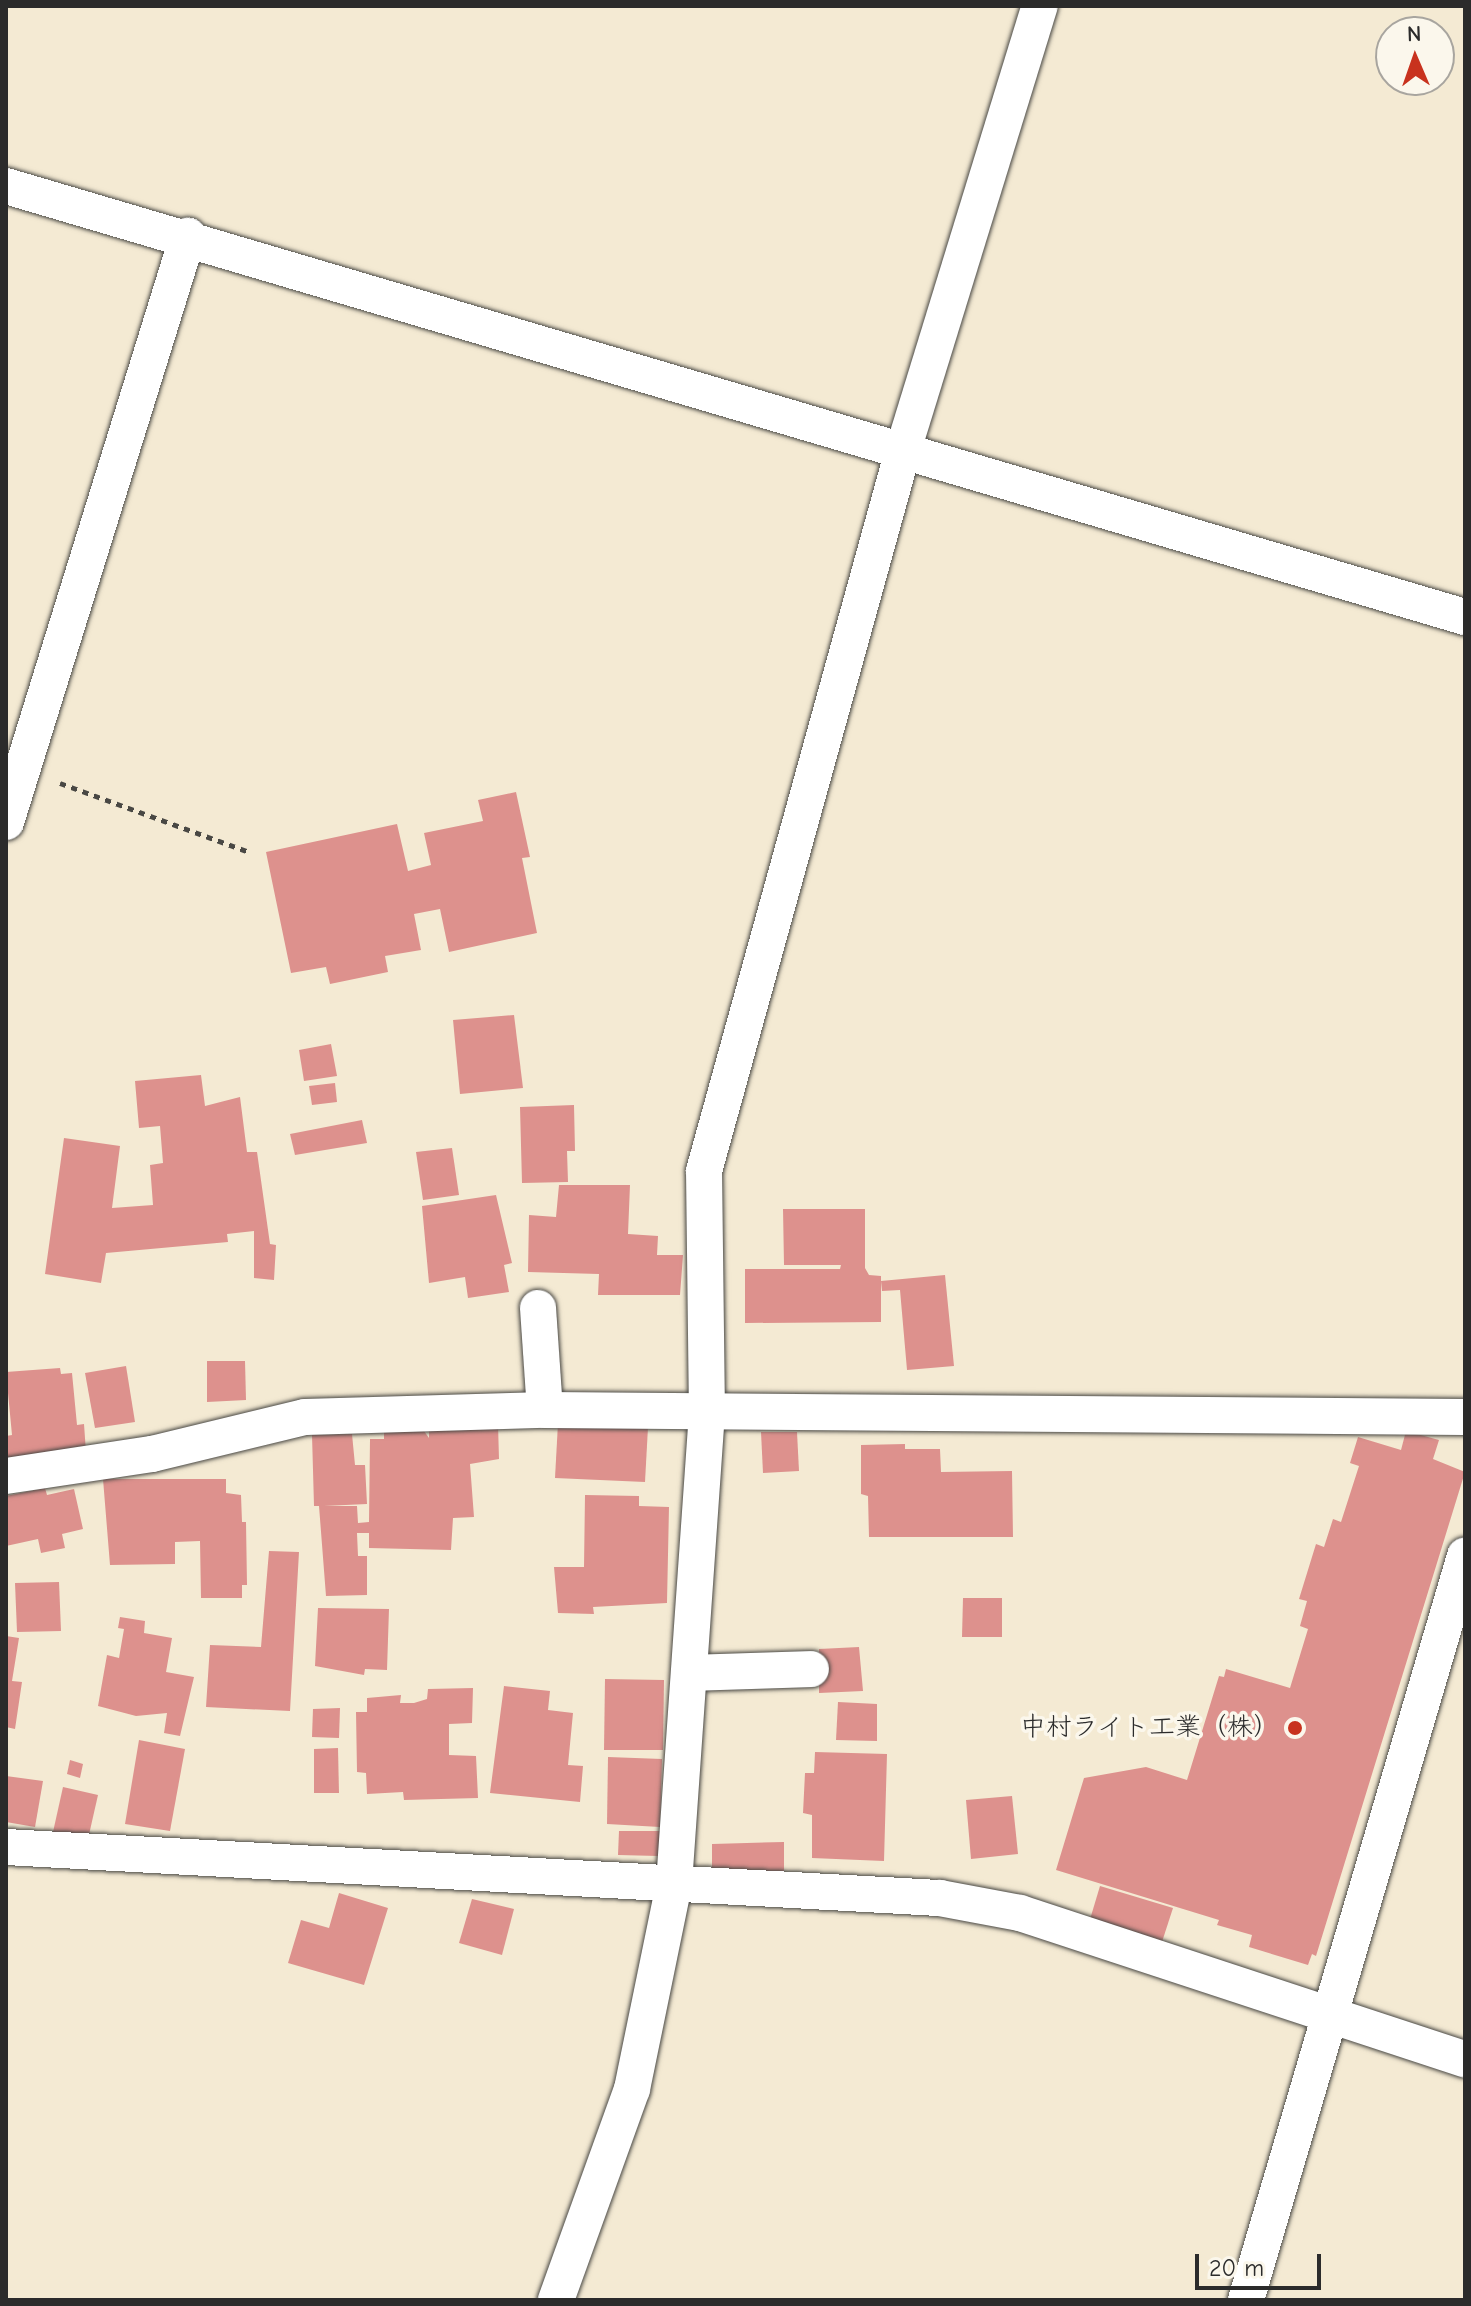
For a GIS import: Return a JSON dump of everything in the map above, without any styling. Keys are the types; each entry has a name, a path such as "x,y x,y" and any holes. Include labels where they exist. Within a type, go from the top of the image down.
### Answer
{"street":[{"path":"556,2300 632,2089 674,1884 707,1415 704,1171 904,447 1040,6"},
{"path":"6,186 188,236 904,447 1465,617"},
{"path":"6,822 188,236"},
{"path":"538,1308 545,1410"},
{"path":"6,1476 152,1454 305,1417 545,1410 707,1415 1465,1417"},
{"path":"1246,2300 1333,2014 1465,1556"},
{"path":"691,1673 811,1669"},
{"path":"6,1847 940,1898 1020,1913 1465,2059"}],"path":[{"path":"22,769 247,851"}],"building":[{"path":"516,792 530,857 522,858 537,933 449,952 440,909 414,914 421,950 385,956 388,972 330,984 326,967 291,973 266,852 397,824 408,871 431,865 424,833 483,821 478,800"},
{"path":"514,1015 523,1088 460,1094 453,1020"},
{"path":"331,1044 337,1076 304,1081 299,1050"},
{"path":"201,1075 205,1106 240,1097 247,1152 257,1152 270,1244 276,1245 274,1280 254,1278 254,1231 227,1234 228,1242 106,1253 101,1283 45,1274 64,1138 120,1146 112,1208 153,1205 150,1165 163,1163 160,1126 139,1128 135,1081"},
{"path":"335,1083 337,1102 312,1105 309,1086"},
{"path":"574,1105 575,1151 567,1151 568,1182 522,1183 520,1107"},
{"path":"362,1120 367,1143 295,1155 290,1134"},
{"path":"452,1148 459,1195 423,1200 416,1152"},
{"path":"559,1185 630,1185 628,1234 658,1236 657,1255 683,1255 680,1295 598,1295 599,1274 528,1272 529,1215 556,1217"},
{"path":"496,1195 512,1263 504,1265 509,1292 468,1298 465,1277 429,1283 422,1206"},
{"path":"783,1209 865,1209 865,1268 869,1275 881,1276 881,1322 745,1323 745,1269 840,1269 841,1265 784,1265"},
{"path":"945,1275 954,1366 907,1370 900,1290 882,1291 881,1281"},
{"path":"207,1361 245,1361 246,1400 207,1402"},
{"path":"126,1366 135,1422 95,1428 85,1373"},
{"path":"60,1368 61,1374 72,1373 77,1425 84,1424 86,1452 6,1459 6,1436 12,1435 6,1372"},
{"path":"429,1423 498,1424 499,1459 470,1464 474,1517 453,1518 451,1550 369,1548 369,1533 357,1533 358,1556 367,1556 367,1595 326,1596 319,1506 314,1506 312,1435 352,1434 355,1465 365,1465 367,1504 324,1506 357,1506 358,1523 369,1522 370,1439 384,1439 384,1430 424,1431 429,1438"},
{"path":"558,1423 648,1427 645,1482 555,1478"},
{"name":"中村ライト工業（株）","path":"1406,1431 1439,1440 1433,1459 1465,1472 1316,1956 1312,1954 1308,1965 1249,1947 1252,1935 1217,1925 1219,1920 1056,1870 1084,1778 1146,1767 1187,1780 1219,1676 1224,1677 1226,1669 1290,1688 1308,1629 1300,1626 1307,1601 1299,1599 1316,1544 1324,1547 1333,1519 1341,1522 1359,1466 1350,1463 1358,1437 1401,1450"},
{"path":"761,1432 797,1432 799,1471 763,1473"},
{"path":"905,1444 905,1449 940,1449 941,1472 1012,1471 1013,1537 869,1537 868,1496 861,1494 861,1445"},
{"path":"103,1479 226,1479 226,1493 241,1495 242,1522 246,1522 247,1585 242,1585 242,1598 201,1598 200,1541 175,1542 175,1564 110,1565"},
{"path":"45,1488 47,1495 74,1489 83,1529 62,1534 65,1548 41,1553 38,1539 6,1546 6,1496"},
{"path":"585,1495 639,1496 639,1506 669,1507 667,1603 593,1607 594,1614 558,1613 554,1567 584,1567"},
{"path":"269,1551 299,1552 290,1711 206,1707 210,1645 261,1647"},
{"path":"59,1582 61,1631 17,1632 15,1583"},
{"path":"963,1598 1002,1598 1002,1637 962,1637"},
{"path":"318,1608 389,1609 387,1670 365,1669 364,1675 315,1666"},
{"path":"120,1617 145,1621 144,1633 172,1638 166,1672 194,1677 180,1736 164,1733 167,1713 136,1716 98,1706 107,1655 119,1658 124,1629 118,1628"},
{"path":"6,1636 19,1638 12,1681 22,1682 15,1729 6,1727"},
{"path":"859,1647 863,1691 819,1693 819,1649"},
{"path":"605,1679 664,1680 663,1750 604,1750"},
{"path":"504,1686 550,1691 548,1710 573,1713 568,1765 583,1766 580,1802 490,1793"},
{"path":"473,1688 472,1723 449,1724 449,1755 476,1756 478,1798 404,1800 403,1792 367,1794 366,1773 357,1772 356,1712 367,1712 367,1698 401,1695 400,1703 414,1703 427,1699 428,1689"},
{"path":"838,1702 877,1704 877,1741 836,1740"},
{"path":"340,1708 339,1738 312,1737 313,1709"},
{"path":"139,1740 185,1749 170,1831 125,1824"},
{"path":"338,1748 339,1793 314,1793 314,1749"},
{"path":"815,1752 887,1754 884,1861 812,1858 812,1815 803,1813 805,1773 814,1773"},
{"path":"608,1757 662,1759 660,1827 607,1824"},
{"path":"70,1760 83,1764 80,1778 67,1774"},
{"path":"6,1776 43,1781 35,1827 6,1822"},
{"path":"63,1787 98,1795 88,1839 53,1832"},
{"path":"1012,1796 1018,1854 971,1859 966,1800"},
{"path":"619,1831 661,1831 658,1856 618,1855"},
{"path":"784,1842 784,1873 712,1873 712,1844"},
{"path":"1100,1886 1173,1908 1160,1948 1088,1926"},
{"path":"339,1893 388,1908 364,1985 288,1963 301,1920 329,1928"},
{"path":"472,1899 514,1909 502,1955 459,1943"}],"place":[{"name":"中村ライト工業（株）","path":"1295,1728"}]}
